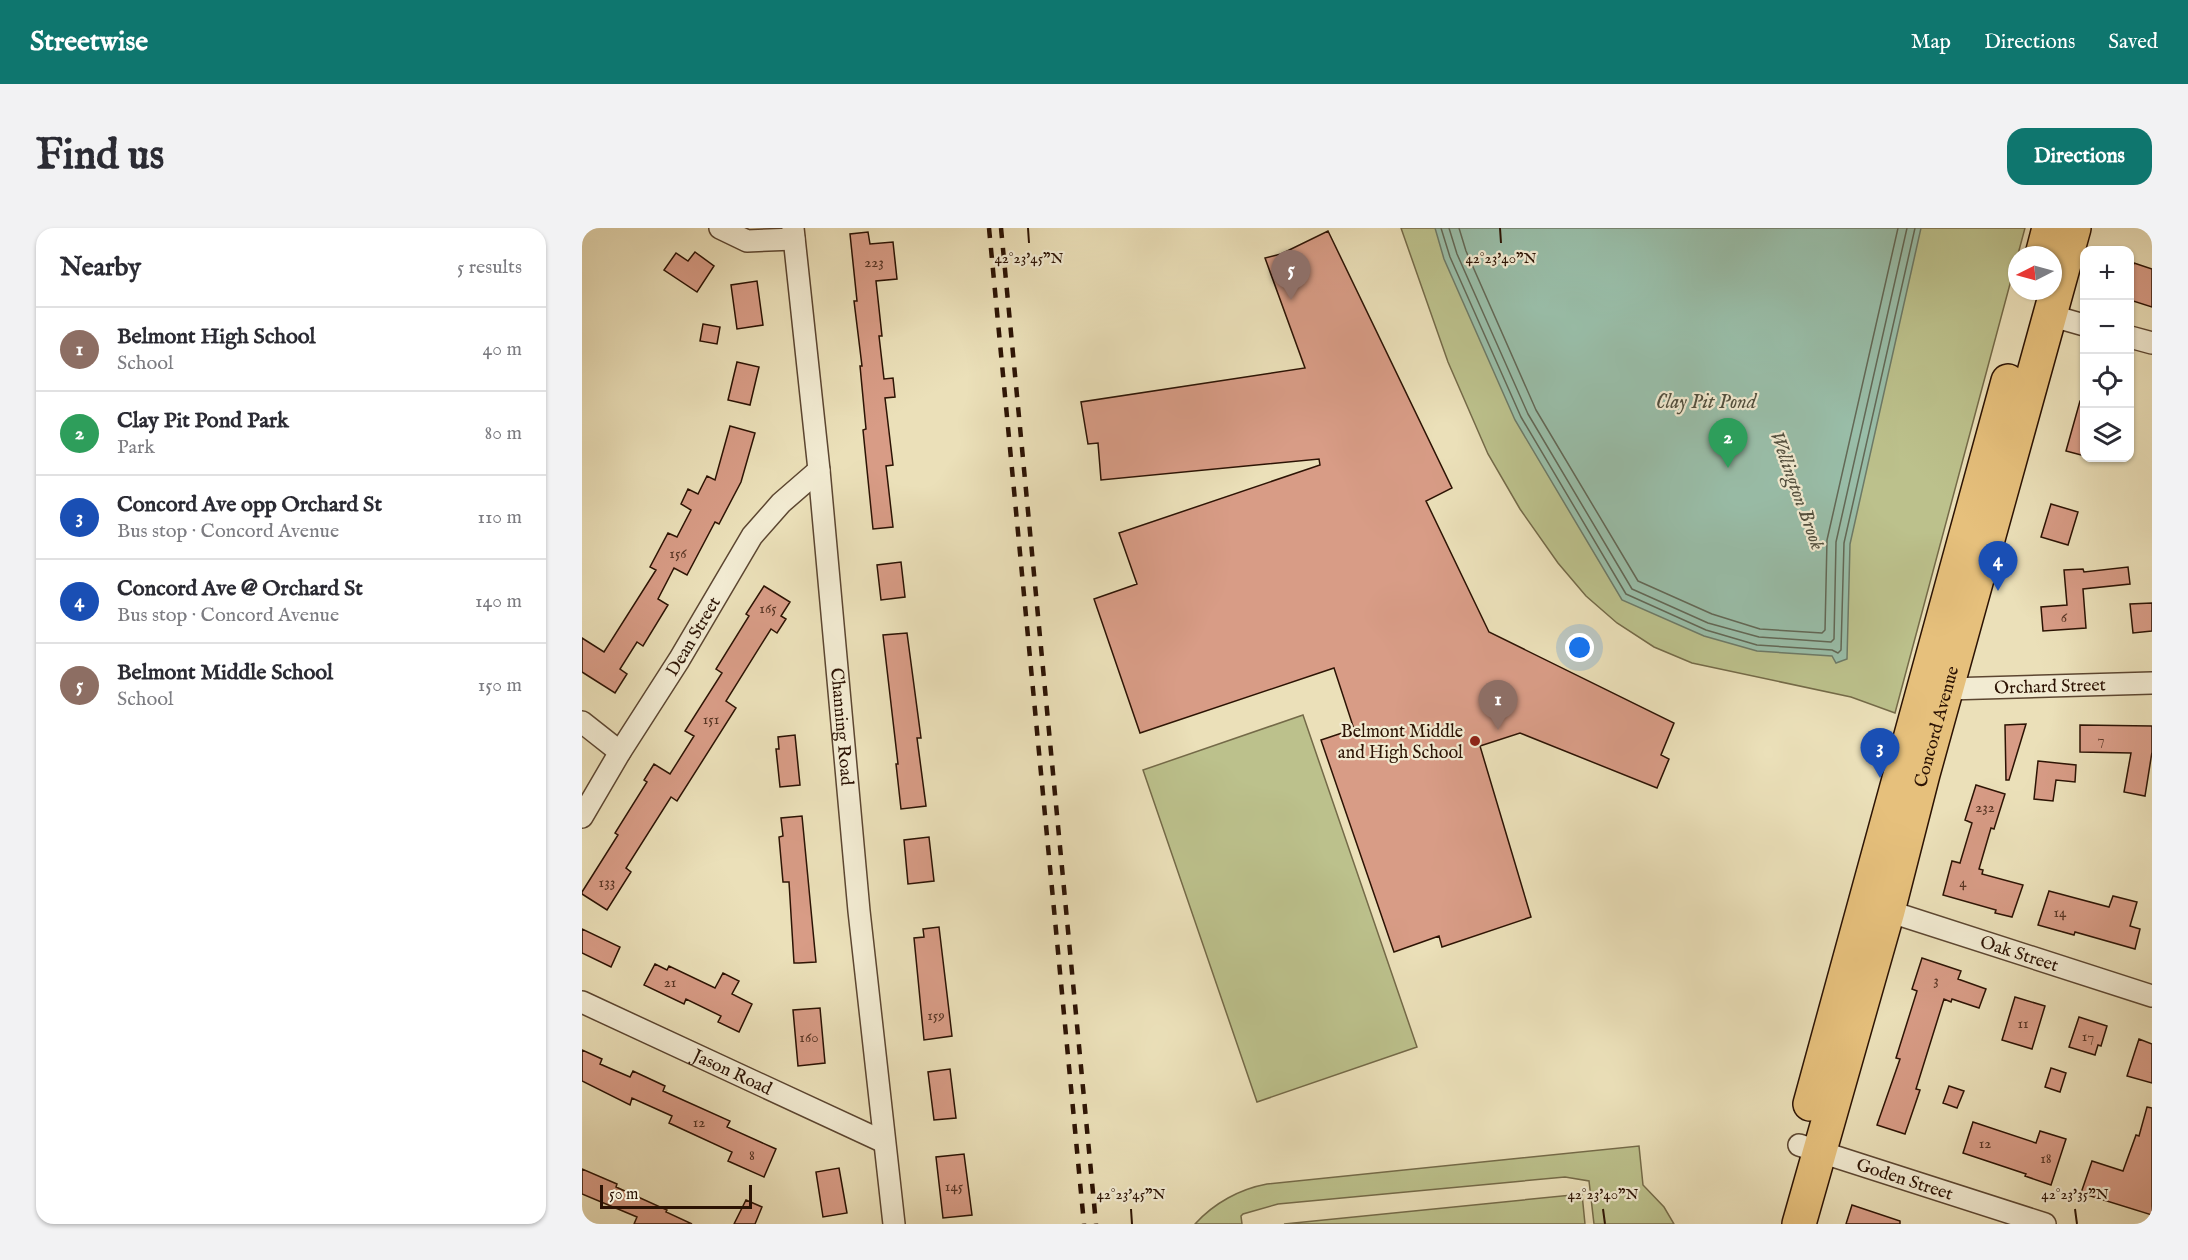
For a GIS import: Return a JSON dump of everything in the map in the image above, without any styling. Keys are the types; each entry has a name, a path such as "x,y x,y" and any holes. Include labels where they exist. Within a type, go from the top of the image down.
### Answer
{"main road":[{"path":"2044,246 2049,228"},
{"name":"Concord Avenue","path":"1798,1224 1810,1148 2036,305 2074,228"},
{"name":"Concord Avenue","path":"1775,1224 1810,1148 1888,911 1948,688 2036,305"}],"street":[{"path":"720,228 747,240 793,234"},
{"name":"Channing Road","path":"793,234 819,470 852,843 894,1224"},
{"path":"2036,305 2080,323"},
{"path":"2134,338 2152,343"},
{"name":"Dean Street","path":"582,817 752,536 781,503 819,470"},
{"name":"Orchard Street","path":"1948,688 2152,683"},
{"path":"582,722 620,752"},
{"name":"Oak Street","path":"1888,911 2152,996"},
{"name":"Jason Road","path":"582,1002 884,1142"},
{"name":"Goden Street","path":"1810,1148 2045,1224"}],"shaded area":[{"name":"Clay Pit Pond","path":"1401,228 2025,228 2020,246 2008,246 2008,291 1895,713 1851,697 1692,663 1654,647 1617,623 1586,596 1558,563 1520,509 1488,454 1448,362"},
{"path":"1303,715 1417,1047 1257,1102 1143,770"},
{"path":"1639,1146 1643,1185 1664,1207 1674,1224 1594,1224 1589,1181 1565,1177 1278,1204 1243,1214 1242,1224 1195,1224 1228,1198 1247,1189 1267,1184"},
{"path":"1582,1194 1585,1224 1284,1224"}],"water":[{"name":"Clay Pit Pond","path":"1435,228 1921,228 1850,544 1847,659 1836,663 1832,656 1757,651 1704,636 1622,600 1515,420 1444,259"}],"building":[{"path":"1328,231 1452,488 1426,501 1489,632 1674,723 1661,755 1669,759 1657,788 1520,733 1480,746 1531,917 1442,947 1439,936 1394,952 1321,740 1354,729 1334,668 1140,733 1094,599 1137,584 1119,533 1320,465 1319,459 1101,480 1098,443 1088,444 1081,402 1305,368 1265,258 1281,254"},
{"path":"868,232 870,244 893,242 897,279 876,281 884,379 893,378 895,397 885,398 893,465 886,466 893,527 873,529 863,430 866,429 860,366 862,366 854,301 857,301 850,234"},
{"path":"695,252 714,266 697,292 664,270 676,253 688,261"},
{"path":"2134,263 2152,269 2152,307 2134,301"},
{"path":"757,281 763,325 737,329 731,285"},
{"path":"703,324 720,327 717,344 700,341"},
{"path":"737,362 759,367 750,405 728,400"},
{"path":"2080,401 2080,455 2066,451"},
{"path":"730,426 755,433 741,482 719,524 715,522 687,575 674,568 658,599 668,605 643,646 637,642 620,669 627,674 615,693 582,672 582,638 604,652 656,570 650,567 668,533 677,537 691,510 681,504 688,489 698,494 707,476 715,480"},
{"path":"2051,504 2078,512 2068,545 2041,537"},
{"path":"901,562 905,597 881,600 877,565"},
{"path":"2128,567 2130,584 2083,589 2086,628 2043,631 2041,607 2067,605 2064,570 2083,569 2084,572"},
{"path":"764,586 790,602 781,616 786,619 777,633 771,629 726,701 736,708 677,801 671,797 626,868 631,872 607,910 582,892 618,835 615,833 647,782 644,780 654,764 670,774 694,736 685,731 722,673 716,669 749,616 746,614"},
{"path":"2152,603 2152,631 2133,633 2130,604"},
{"path":"907,633 921,738 917,738 926,806 901,809 883,635"},
{"path":"2026,724 2009,780 2006,780 2005,725"},
{"path":"2080,725 2152,726 2152,752 2145,796 2124,792 2131,753 2080,752"},
{"path":"795,735 800,785 780,787 776,749 779,749 778,737"},
{"path":"2038,761 2076,765 2075,782 2056,780 2053,801 2034,799"},
{"path":"1976,785 2005,794 1994,829 1991,828 1979,869 1983,870 1982,874 2023,885 2012,917 1995,913 1996,910 1943,895 1952,861 1960,863 1972,823 1965,820"},
{"path":"802,816 816,962 794,963 789,882 783,882 779,837 783,836 781,818"},
{"path":"929,837 934,881 908,884 904,840"},
{"path":"2049,891 2109,907 2113,896 2137,902 2130,926 2140,929 2135,949 2075,932 2074,935 2038,925"},
{"path":"939,927 952,1036 924,1040 914,938 924,937 923,929"},
{"path":"582,929 620,947 611,967 582,953"},
{"path":"1922,958 1961,971 1958,979 1986,989 1979,1008 1952,999 1951,1002 1944,999 1916,1089 1920,1090 1905,1134 1877,1125 1900,1059 1896,1058 1917,991 1912,989"},
{"path":"655,964 667,970 669,966 715,988 723,973 739,981 732,994 752,1004 739,1032 718,1022 721,1016 686,999 684,1004 644,985"},
{"path":"2015,997 2045,1006 2032,1049 2002,1040"},
{"path":"820,1008 825,1063 798,1066 793,1010"},
{"path":"2079,1017 2107,1026 2101,1046 2098,1045 2095,1055 2069,1047"},
{"path":"2139,1039 2152,1044 2152,1083 2127,1076"},
{"path":"582,1050 602,1059 600,1064 630,1077 633,1071 665,1086 663,1091 730,1121 727,1127 776,1149 764,1177 728,1161 732,1152 669,1123 672,1116 632,1098 630,1105 582,1081"},
{"path":"2051,1068 2066,1073 2060,1092 2045,1087"},
{"path":"950,1069 956,1118 934,1120 928,1072"},
{"path":"1949,1086 1964,1091 1957,1108 1943,1103"},
{"path":"2147,1107 2152,1108 2152,1215 2081,1193 2092,1161 2123,1171 2136,1135 2139,1136"},
{"path":"1973,1122 2036,1143 2040,1131 2066,1139 2051,1185 1963,1153"},
{"path":"964,1154 972,1215 943,1218 936,1157"},
{"path":"839,1168 847,1213 823,1217 816,1172"},
{"path":"582,1169 617,1184 616,1187 692,1224 634,1224 637,1217 582,1194"},
{"path":"746,1200 762,1207 755,1224 734,1224"},
{"path":"1852,1205 1900,1221 1900,1224 1846,1224"}],"railway":[{"path":"989,228 1084,1224"},
{"path":"1001,228 1096,1224"}],"place":[{"name":"Belmont Middle School","path":"1291,300"},
{"name":"Clay Pit Pond Park","path":"1728,468"},
{"name":"Concord Ave @ Orchard St","path":"1998,591"},
{"name":"Belmont High School","path":"1498,730"},
{"name":"Belmont Middle and High School","path":"1475,741"},
{"name":"Concord Ave opp Orchard St","path":"1880,778"}],"water label":[{"name":"Wellington Brook","path":"1798,490"}]}
